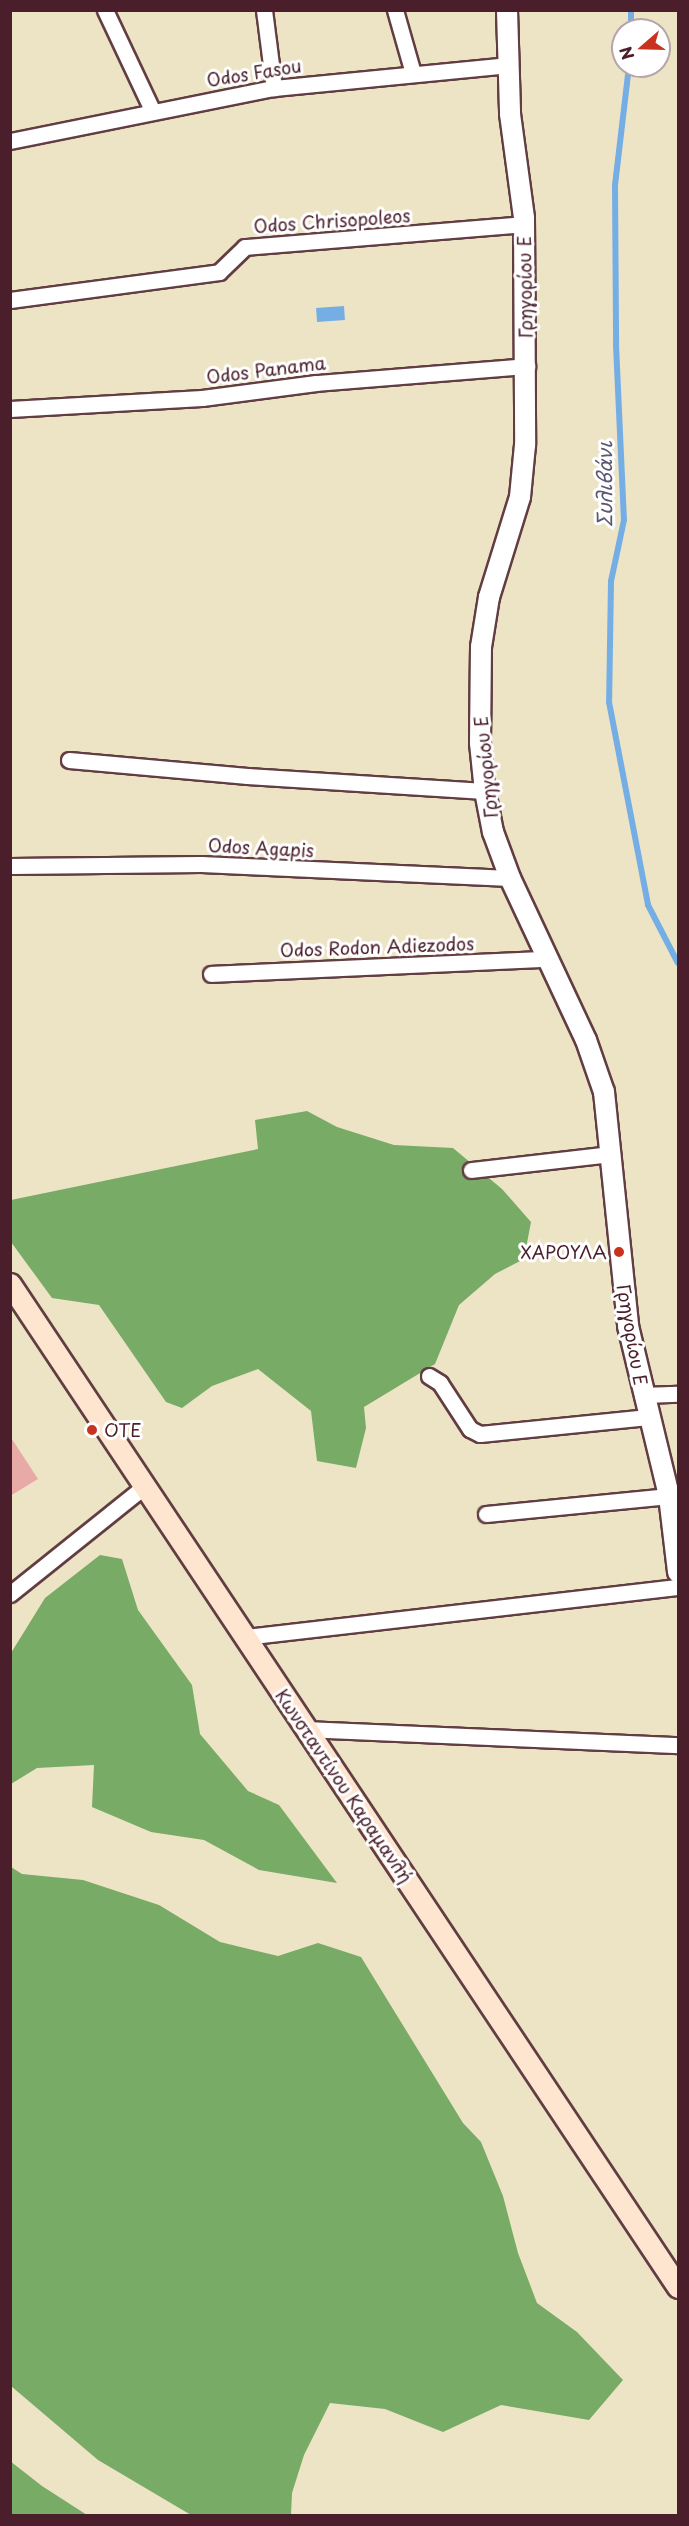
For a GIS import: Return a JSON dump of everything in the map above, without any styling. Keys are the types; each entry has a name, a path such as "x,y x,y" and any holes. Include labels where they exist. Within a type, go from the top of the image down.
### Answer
{"main road":[{"name":"Κωνσταντίνου Καραμανλή","path":"10,1284 678,2286"}],"street":[{"path":"105,10 152,110"},
{"path":"264,10 274,88"},
{"path":"395,10 413,73"},
{"name":"Γρηγορίου Ε","path":"507,10 507,65 524,224 527,366 520,497 489,597 481,647 480,743 485,791 493,832 510,878 545,959 586,1040 604,1092 628,1326 642,1395 669,1496 678,1572"},
{"name":"Odos Fasou","path":"10,141 152,110 274,88 507,65"},
{"name":"Odos Chrisopoleos","path":"10,300 219,272 244,248 524,224"},
{"name":"Odos Panama","path":"10,410 202,398 316,383 527,366"},
{"path":"69,760 247,776 485,791"},
{"name":"Odos Agapis","path":"10,866 201,864 510,878"},
{"name":"Odos Rodon Adiezodos","path":"211,974 545,959"},
{"path":"471,1170 612,1154"},
{"path":"429,1376 440,1383 470,1429 480,1434 648,1417"},
{"path":"642,1395 678,1394"},
{"path":"10,1594 145,1486"},
{"path":"486,1514 669,1496"},
{"path":"245,1637 678,1587"},
{"path":"306,1728 678,1745"}],"green space":[{"path":"307,1111 337,1127 394,1145 453,1148 502,1189 531,1222 524,1259 495,1274 459,1305 435,1364 364,1407 366,1428 356,1468 317,1461 311,1411 258,1369 212,1386 182,1408 166,1402 99,1305 52,1298 11,1242 11,1200 258,1149 255,1120"},
{"path":"100,1555 122,1559 138,1610 192,1685 200,1734 248,1791 279,1805 337,1883 259,1870 204,1840 151,1832 92,1807 94,1765 37,1768 11,1784 11,1653 45,1598"},
{"path":"11,1867 22,1874 83,1880 159,1905 220,1942 278,1956 318,1943 361,1957 463,2123 481,2142 503,2196 518,2253 537,2303 577,2332 623,2380 589,2420 501,2405 443,2432 385,2409 330,2403 304,2455 292,2493 291,2515 191,2515 98,2460 11,2386"},
{"path":"10,2461 42,2486 87,2515 11,2515"}],"water":[{"path":"344,306 345,320 317,322 316,308"}],"building":[{"path":"10,1436 38,1479 10,1496"}],"waterway":[{"name":"Συλιβάνι","path":"631,10 631,18"},
{"name":"Συλιβάνι","path":"628,78 615,185 616,345 624,520 611,581 609,702 648,905 678,963"}],"place":[{"name":"ΧΑΡΟΥΛΑ","path":"619,1252"},
{"name":"ΟΤΕ","path":"92,1430"}]}
